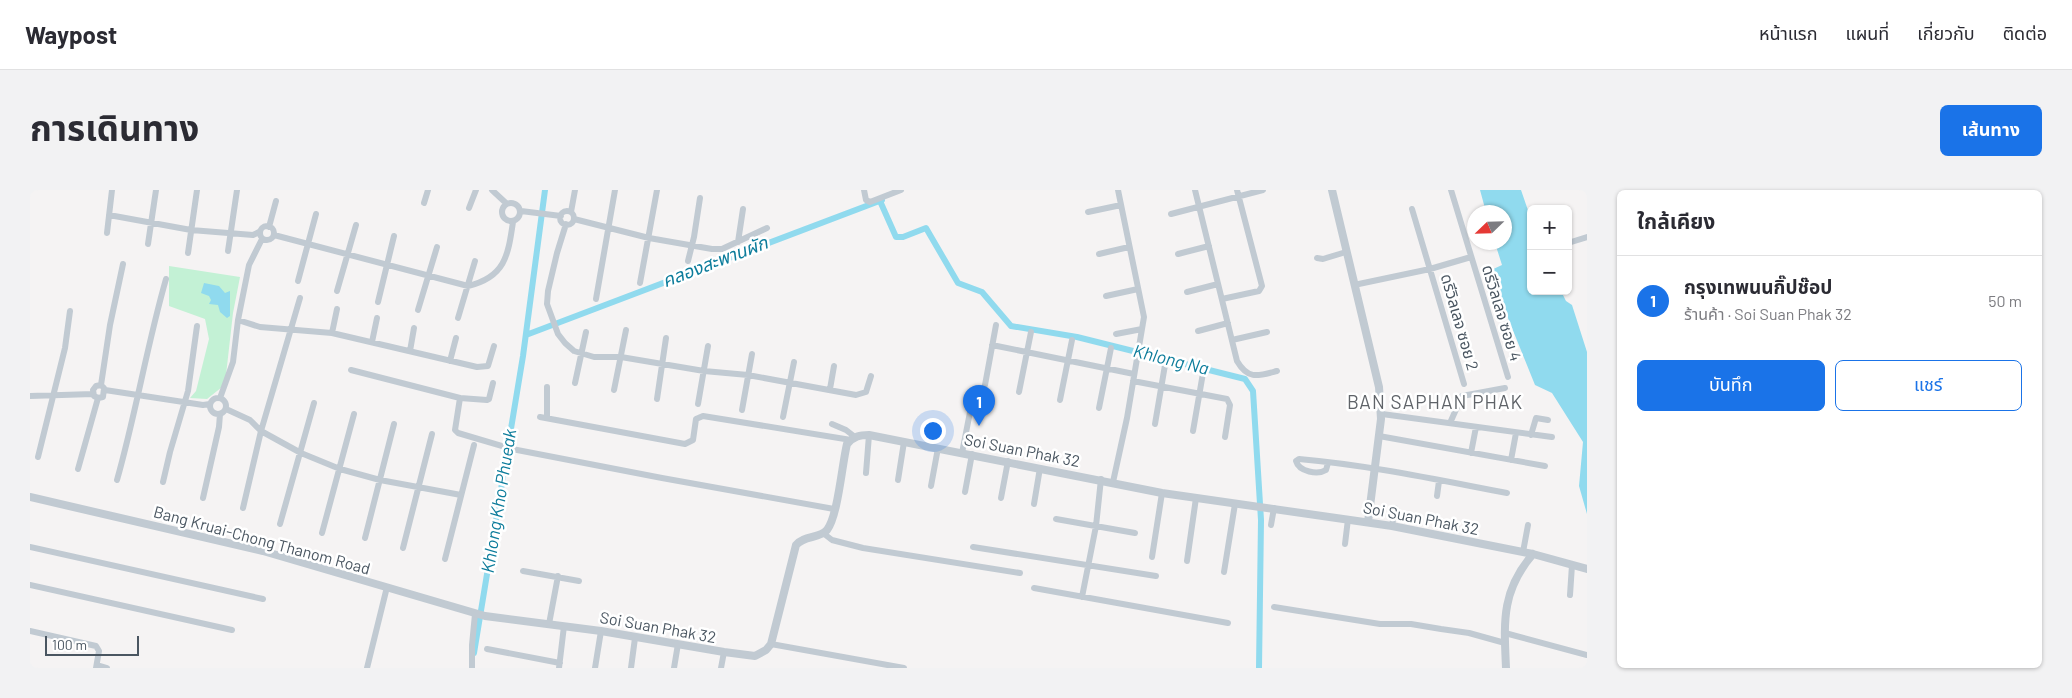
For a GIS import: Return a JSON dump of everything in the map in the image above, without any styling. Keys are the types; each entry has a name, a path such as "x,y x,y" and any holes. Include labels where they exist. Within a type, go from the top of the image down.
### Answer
{"street":[{"path":"106,233 112,190"},
{"path":"148,244 156,190"},
{"path":"188,253 197,190"},
{"path":"228,251 237,190"},
{"path":"424,203 428,190"},
{"path":"469,208 476,190"},
{"path":"492,190 507,204 515,204 521,211 561,216"},
{"path":"574,219 571,212 575,190"},
{"path":"596,299 615,190"},
{"path":"640,283 657,190"},
{"path":"864,190 866,200 870,202 901,190"},
{"path":"1113,482 1144,317 1118,190"},
{"path":"1195,190 1237,361 1245,371 1257,376 1277,371"},
{"path":"1171,214 1199,207 1238,193 1263,190"},
{"path":"1332,190 1376,370 1382,414 1368,522"},
{"name":"ดรีวิลเลจ ซอย 4","path":"1451,190 1508,378"},
{"path":"1222,299 1260,290 1262,286 1238,193"},
{"path":"688,261 700,198"},
{"path":"269,227 276,201"},
{"path":"507,204 502,209 502,215 506,220 513,222"},
{"path":"1088,212 1121,205"},
{"path":"738,242 743,209"},
{"name":"ดรีวิลเลจ ซอย 2","path":"1412,209 1464,384"},
{"path":"274,235 468,286 483,282 497,272 506,257 513,222 518,219 521,211"},
{"path":"561,216 563,212 571,212"},
{"path":"298,281 316,214"},
{"path":"108,215 191,230 261,236 269,240 274,235"},
{"path":"561,216 562,222 566,224"},
{"path":"574,219 648,238 712,250 722,249 767,228"},
{"path":"566,224 571,223 574,219"},
{"path":"337,291 356,224"},
{"path":"566,224 557,253 548,291 547,304 550,318 558,334 564,343 580,354 594,357 621,357 704,371 748,375 862,394 868,388 871,376"},
{"path":"220,398 233,362 238,320 249,265 263,227 269,227 274,231 274,235"},
{"path":"378,302 394,236"},
{"path":"1572,242 1587,237"},
{"path":"1178,254 1209,246"},
{"path":"418,310 436,247"},
{"path":"1099,254 1130,247"},
{"path":"1317,258 1323,259 1346,252"},
{"path":"1354,285 1430,269 1470,257"},
{"path":"458,318 476,261"},
{"path":"30,396 103,397 110,325 123,264"},
{"path":"117,480 166,278"},
{"path":"1188,292 1218,284"},
{"path":"1106,296 1138,289"},
{"path":"243,508 262,430 300,298"},
{"path":"332,333 338,309"},
{"path":"38,457 65,348 70,311"},
{"path":"372,342 377,318"},
{"path":"238,320 260,327 332,333 450,361 484,367 488,366 490,362 494,346"},
{"path":"1198,330 1228,323"},
{"path":"985,385 996,325"},
{"path":"163,482 185,403 198,326"},
{"path":"410,351 414,328"},
{"path":"1116,334 1142,329"},
{"path":"614,390 626,330"},
{"path":"575,383 586,332"},
{"path":"1019,392 1031,332"},
{"path":"1232,340 1268,332"},
{"path":"450,361 456,338"},
{"path":"657,399 666,338"},
{"path":"1060,400 1072,340"},
{"path":"992,345 1107,368 1161,386 1227,399 1230,402 1225,437"},
{"path":"698,404 708,346"},
{"path":"1099,408 1111,348"},
{"path":"742,410 752,354"},
{"path":"783,417 794,362"},
{"path":"1154,424 1165,365"},
{"path":"830,389 834,366"},
{"path":"351,370 460,398 487,400 493,383"},
{"path":"1193,431 1203,373"},
{"path":"547,387 544,418 685,444 693,440 696,419 703,416 853,438"},
{"path":"78,469 95,396 94,388 203,406 220,398"},
{"path":"1450,423 1462,396 1505,388"},
{"path":"220,398 226,404 226,409"},
{"path":"460,398 454,430 458,433 512,449 834,509"},
{"path":"280,524 314,403"},
{"path":"210,404 212,412 220,414"},
{"path":"962,453 971,407"},
{"path":"226,409 250,420 262,430 301,453 340,469 380,480 461,495"},
{"path":"203,498 220,414 226,409"},
{"path":"322,533 354,414"},
{"path":"1382,414 1552,438"},
{"path":"1531,435 1536,418 1548,420"},
{"path":"365,538 394,424"},
{"path":"832,424 846,430 853,438"},
{"path":"1471,453 1476,427"},
{"path":"1511,460 1516,432"},
{"path":"403,548 432,434"},
{"path":"866,473 870,435"},
{"name":"Soi Suan Phak 32","path":"853,438 870,435 1101,479 1162,493 1392,526 1533,554 1587,569"},
{"path":"1380,436 1545,466"},
{"path":"853,438 846,450 831,522 823,533 799,541 793,550 771,644 904,668"},
{"path":"898,480 904,442"},
{"path":"445,559 474,445"},
{"path":"931,486 938,448"},
{"path":"965,492 972,454"},
{"path":"1001,498 1008,461"},
{"path":"1328,463 1507,493"},
{"path":"1034,504 1040,468"},
{"path":"1082,597 1096,526 1101,479"},
{"path":"1437,496 1439,481"},
{"path":"1152,558 1162,493"},
{"name":"Bang Kruai-Chong Thanom Road","path":"30,497 263,551 479,615"},
{"path":"1187,561 1196,498"},
{"path":"1224,572 1235,504"},
{"path":"1272,525 1274,508"},
{"path":"1392,526 1395,508"},
{"path":"1056,519 1135,533"},
{"path":"1345,544 1348,519"},
{"path":"1523,552 1528,525"},
{"path":"823,533 832,540 863,548 1020,573"},
{"path":"30,547 263,599"},
{"path":"972,547 1156,576"},
{"path":"1506,668 1505,633 1508,599 1512,584 1521,568 1533,554"},
{"path":"1570,595 1572,565"},
{"path":"523,571 579,580"},
{"path":"549,624 558,576"},
{"path":"30,584 232,630"},
{"path":"368,668 387,587"},
{"path":"1034,588 1228,623"},
{"path":"1274,607 1391,626 1411,624 1468,633 1505,643"},
{"path":"472,668 472,645 479,615"},
{"name":"Soi Suan Phak 32","path":"479,615 601,631 754,656 766,650 771,644"},
{"path":"487,649 559,666 564,626"},
{"path":"30,631 96,646 99,651 96,666 107,668"},
{"path":"595,668 601,631"},
{"path":"1505,633 1587,655"},
{"path":"631,668 635,638"},
{"path":"674,668 678,644"},
{"path":"721,668 724,652"}],"green space":[{"path":"169,266 240,277 233,313 226,375 222,387 207,399 190,398 196,391 209,339 205,319 169,306"}],"water":[{"path":"1480,190 1521,190 1527,207 1527,295 1563,295 1566,301 1572,305 1587,352 1587,514 1579,486 1583,442 1552,393 1535,385 1489,271 1502,265 1497,250 1512,250 1512,205 1484,205"},
{"path":"204,283 219,286 225,293 230,291 230,316 227,318 220,312 218,305 209,304 211,300 209,296 201,293"}],"waterway":[{"name":"Khlong Kho Phueak","path":"474,653 523,356 545,190"},
{"name":"คลองสะพานผัก","path":"526,335 882,200"},
{"name":"Khlong Na","path":"880,201 896,237 903,237 926,228 958,283 982,292 1011,326 1077,337 1245,379 1253,391 1261,520 1259,668"}],"place":[{"name":"กรุงเทพนนกิ๊ปช๊อป","path":"979,426"}],"district":[{"name":"BAN SAPHAN PHAK","path":"1435,402"}]}
